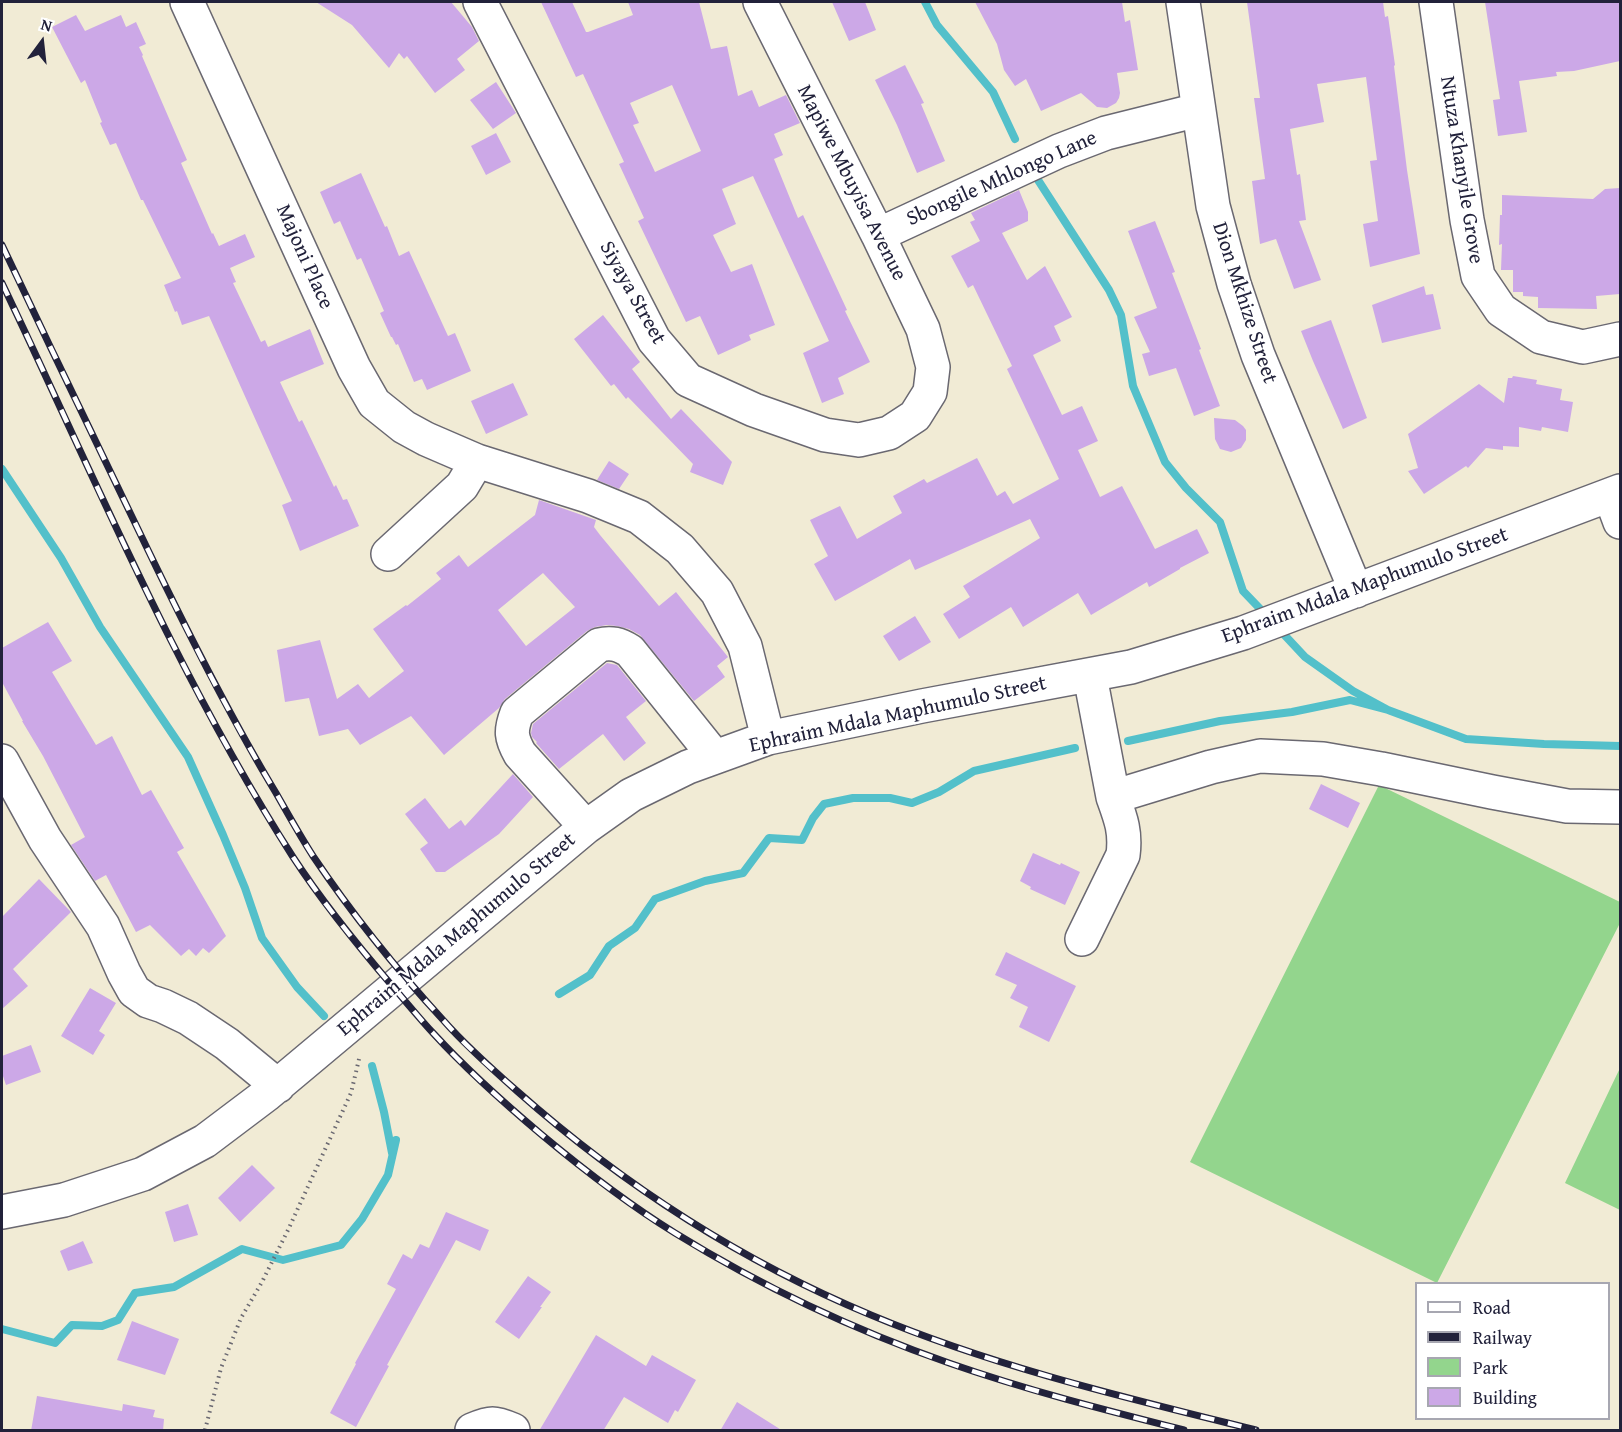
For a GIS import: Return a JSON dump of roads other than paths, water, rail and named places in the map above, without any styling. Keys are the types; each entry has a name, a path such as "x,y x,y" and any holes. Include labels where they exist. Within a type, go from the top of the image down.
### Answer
{"street":[{"name":"Majoni Place","path":"187,2 354,368 374,403 404,427 426,439 477,461 588,496 639,518 680,549 717,592 745,646 768,738"},
{"name":"Siyaya Street","path":"480,2 654,340 688,380 754,410 815,432 859,440 889,433 915,416 930,392 933,367"},
{"name":"Mapiwe Mbuyisa Avenue","path":"760,2 923,329 933,367"},
{"name":"Dion Mkhize Street","path":"1183,2 1213,206 1238,294 1258,355 1356,591"},
{"name":"Ntuza Khanyile Grove","path":"1436,2 1467,220 1478,276 1502,310 1541,337 1583,347 1620,339"},
{"name":"Sbongile Mhlongo Lane","path":"878,235 1059,151 1106,133 1198,110"},
{"path":"388,554 462,486 477,461"},
{"name":"Ephraim Mdala Maphumulo Street","path":"2,1212 64,1200 143,1174 205,1141 278,1086 586,827 631,795 688,767 768,738 922,706 1131,667 1244,633 1356,591 1617,502"},
{"path":"586,827 520,754 513,741 512,726 517,713 598,645 609,643 622,645 630,651 715,757"},
{"path":"1082,939 1123,855 1124,841 1123,823 1113,797 1090,676"},
{"path":"1113,797 1211,767 1260,756 1323,759 1567,806 1620,807"},
{"path":"2,760 45,839 103,926 134,991 148,1001 188,1018 227,1044 278,1086"},
{"path":"472,1431 486,1424 495,1423 513,1431"}],"waterway":[{"path":"925,2 937,25 993,92 1015,139"},
{"path":"1038,180 1109,290 1121,315 1133,386 1165,462 1186,488 1220,522 1243,591 1266,615"},
{"path":"2,469 61,558 100,627 188,757 245,888 262,938 297,987 324,1016"},
{"path":"1277,627 1305,657 1353,691 1388,710"},
{"path":"1128,741 1220,721 1292,712 1350,700 1388,710 1466,739 1620,746"},
{"path":"559,994 590,975 609,946 635,928 655,899 705,881 743,873 769,838 802,840 813,818 824,804 853,798 890,798 912,803 939,792 974,771 1075,748"},
{"path":"372,1066 392,1153"},
{"path":"2,1329 55,1343 72,1325 102,1326 118,1320 135,1293 174,1287 242,1249 283,1260 341,1245 362,1219 388,1175 396,1140"}],"railway":[{"path":"2,245 194,643 242,734 299,833 343,899 392,962 426,1002 479,1057 557,1125 641,1189 730,1245 823,1294 918,1334 1013,1366 1256,1430"},
{"path":"2,283 138,575 174,647 251,788 293,857 341,924 424,1023 473,1073 542,1135 623,1198 675,1233 774,1289 878,1336 978,1373 1036,1391 1184,1430"}]}
